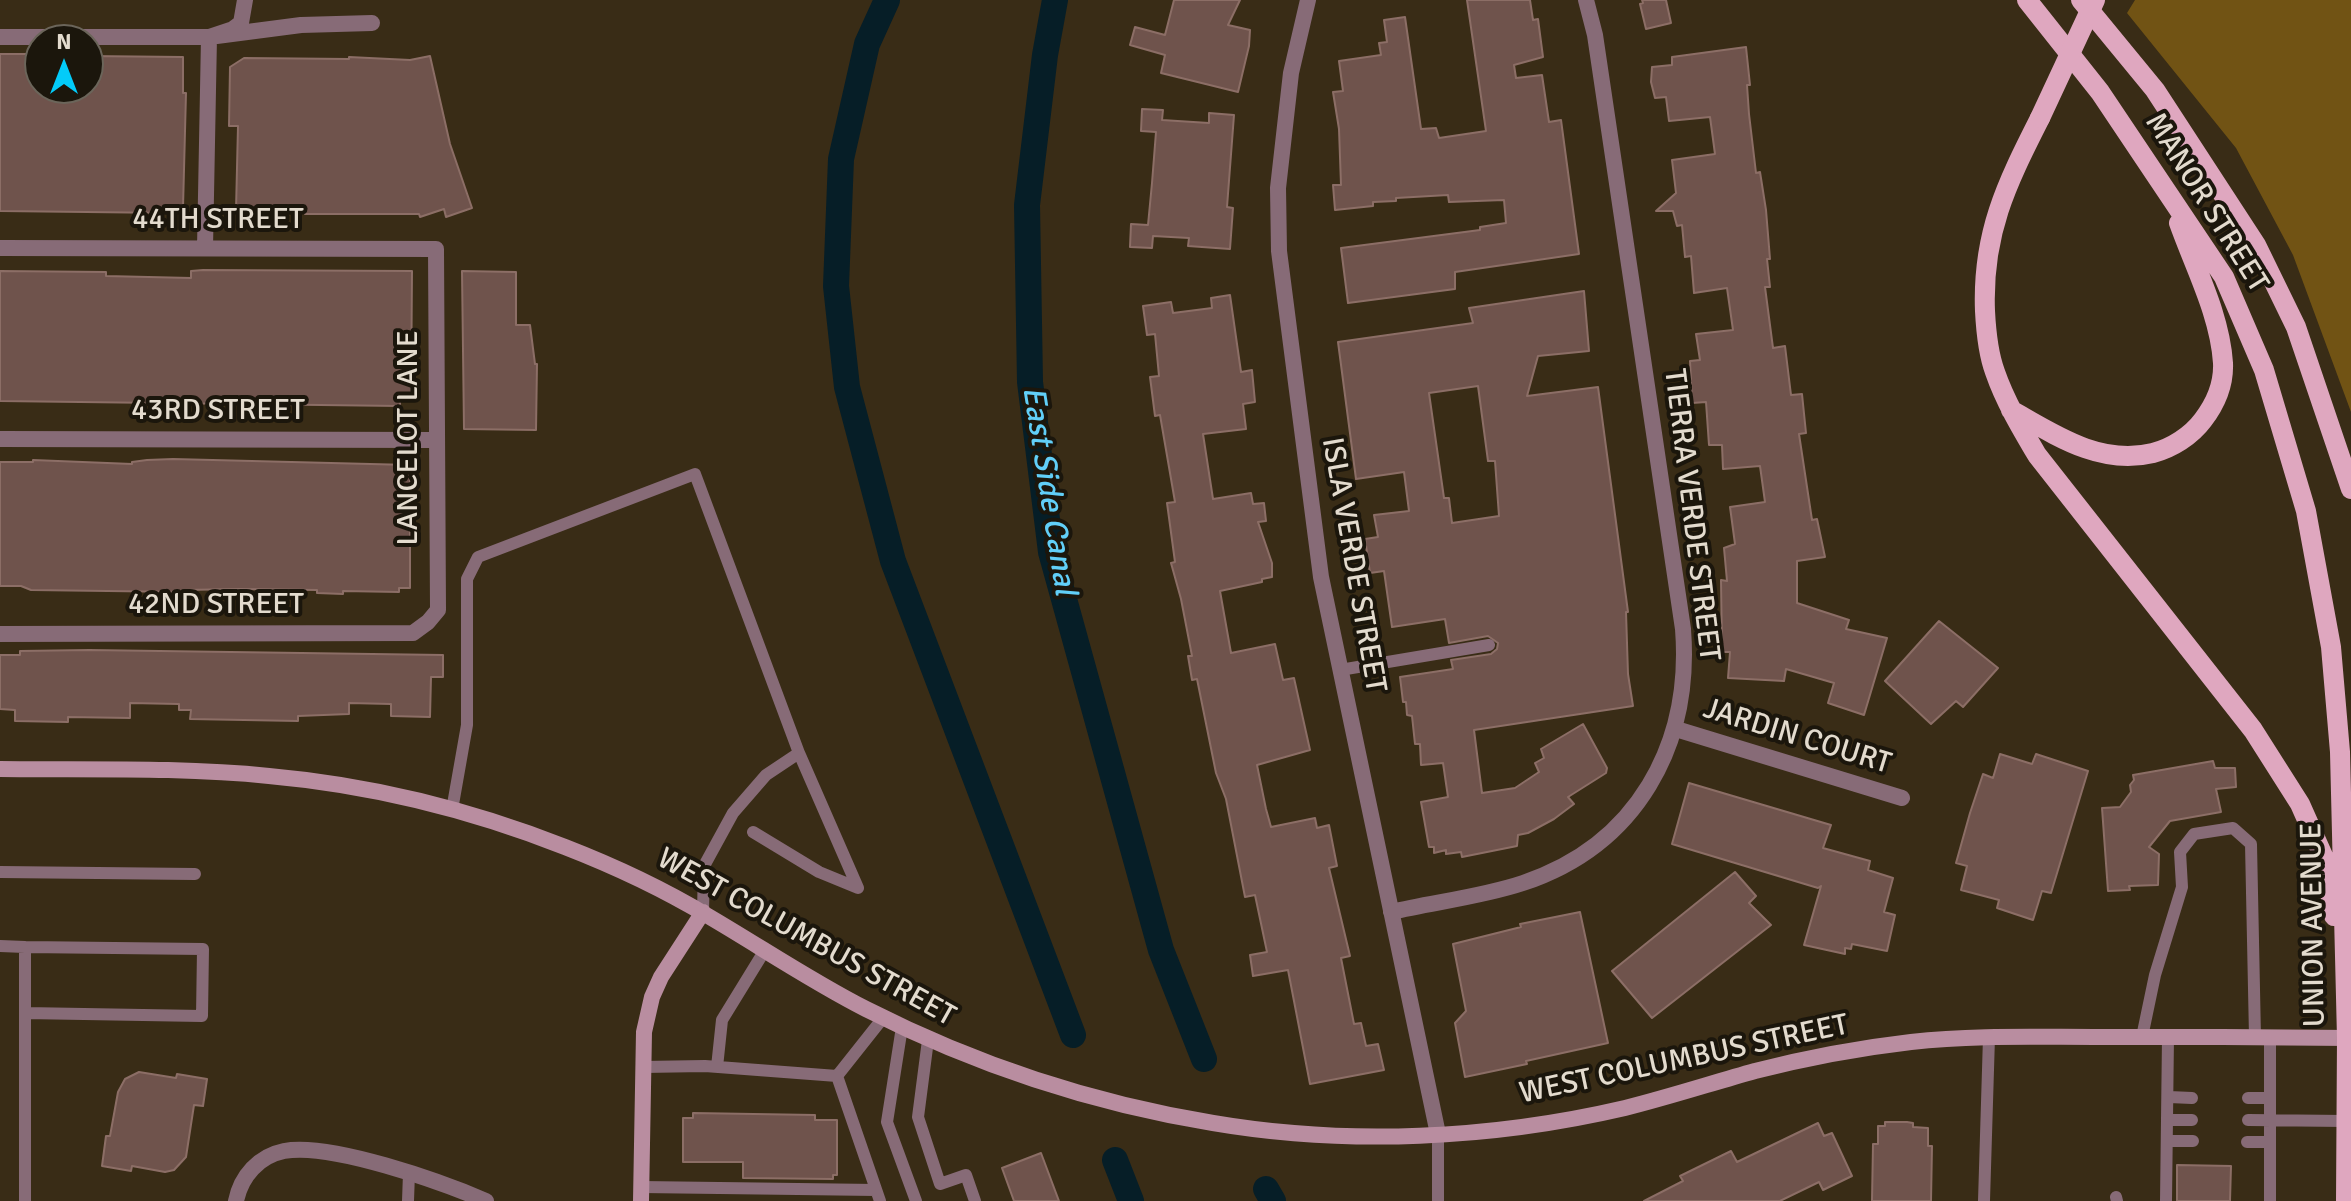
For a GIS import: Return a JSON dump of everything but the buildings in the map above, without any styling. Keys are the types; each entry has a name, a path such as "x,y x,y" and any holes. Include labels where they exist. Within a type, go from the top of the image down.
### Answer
{"main road":[{"name":"MANOR STREET","path":"2027,0 2100,92 2224,277 2264,370 2306,511 2331,647"},
{"name":"MANOR STREET","path":"2081,0 2155,90 2256,245 2296,327 2351,489"},
{"path":"2095,0 1999,207 1987,247 1984,286 1986,331 1994,370 2011,410 2037,455 2253,730 2300,804 2324,858 2346,987"},
{"path":"2011,410 2060,438 2114,457 2141,456 2168,449 2197,428 2215,404 2223,366 2219,333 2164,184"},
{"name":"UNION AVENUE","path":"2331,647 2340,752 2349,1038 2346,1201"},
{"name":"WEST COLUMBUS STREET","path":"0,769 193,771 270,776 345,786 494,822 566,847 636,878 703,912 883,1018 928,1040 999,1069 1072,1093 1147,1112 1222,1125 1368,1136 1438,1134 1552,1122 1627,1107 1836,1053 1912,1042 1989,1037 2349,1038"},
{"path":"641,1194 644,1032 652,997 661,977 703,912"}],"street":[{"path":"209,37 241,23 245,0"},
{"name":"ISLA VERDE STREET","path":"1308,0 1291,73 1278,188 1279,251 1315,539 1438,1134"},
{"name":"TIERRA VERDE STREET","path":"1391,912 1522,883 1559,868 1590,849 1618,826 1639,802 1659,771 1676,729 1683,694 1683,629 1595,35 1586,0"},
{"path":"0,37 209,37 301,25 372,23"},
{"path":"205,248 209,37"},
{"name":"44TH STREET","path":"0,248 436,249"},
{"name":"LANCELOT LANE","path":"428,622 438,610 436,249"},
{"name":"43RD STREET","path":"0,439 436,440"},
{"name":"42ND STREET","path":"0,634 413,633 428,622"},
{"name":"JARDIN COURT","path":"1676,729 1902,798"},
{"path":"236,1201 250,1171 270,1156 282,1152 319,1150 409,1173 486,1201"}],"lane":[{"path":"452,810 467,725 467,579 478,557 695,474 799,753 858,888 819,872 753,832"},
{"path":"1340,670 1489,645"},
{"path":"703,912 704,866 733,813 766,775 799,753"},
{"path":"2142,1037 2155,975 2182,887 2180,852 2194,834 2233,828 2251,844 2262,1037 2270,1098 2270,1201"},
{"path":"0,872 195,874"},
{"path":"0,946 203,949 202,1016 25,1013"},
{"path":"25,947 25,1201"},
{"path":"717,1067 722,1020 765,950"},
{"path":"837,1076 883,1018"},
{"path":"902,1027 887,1122 916,1201"},
{"path":"1984,1201 1989,1037"},
{"path":"2166,1201 2168,1037"},
{"path":"928,1040 918,1117 940,1184 966,1175 975,1201"},
{"path":"643,1067 717,1067 837,1076"},
{"path":"641,1194 878,1196 837,1076"},
{"path":"2169,1097 2192,1098"},
{"path":"2248,1098 2270,1098"},
{"path":"2169,1120 2192,1120"},
{"path":"2248,1120 2346,1121"},
{"path":"1438,1134 1438,1201"},
{"path":"2169,1141 2193,1141"},
{"path":"2247,1142 2270,1142"},
{"path":"408,1201 409,1173"}],"shaded area":[{"path":"2135,0 2351,0 2351,412 2293,255 2236,148 2127,13"}],"waterway":[{"path":"887,0 867,44 841,159 836,286 847,387 893,561 1073,1035"},
{"name":"East Side Canal","path":"1055,0 1045,55 1027,205 1030,382 1051,552 1161,950 1204,1059"},
{"path":"1115,1160 1131,1201"},
{"name":"East Side Canal","path":"1266,1189 1273,1201"}]}
